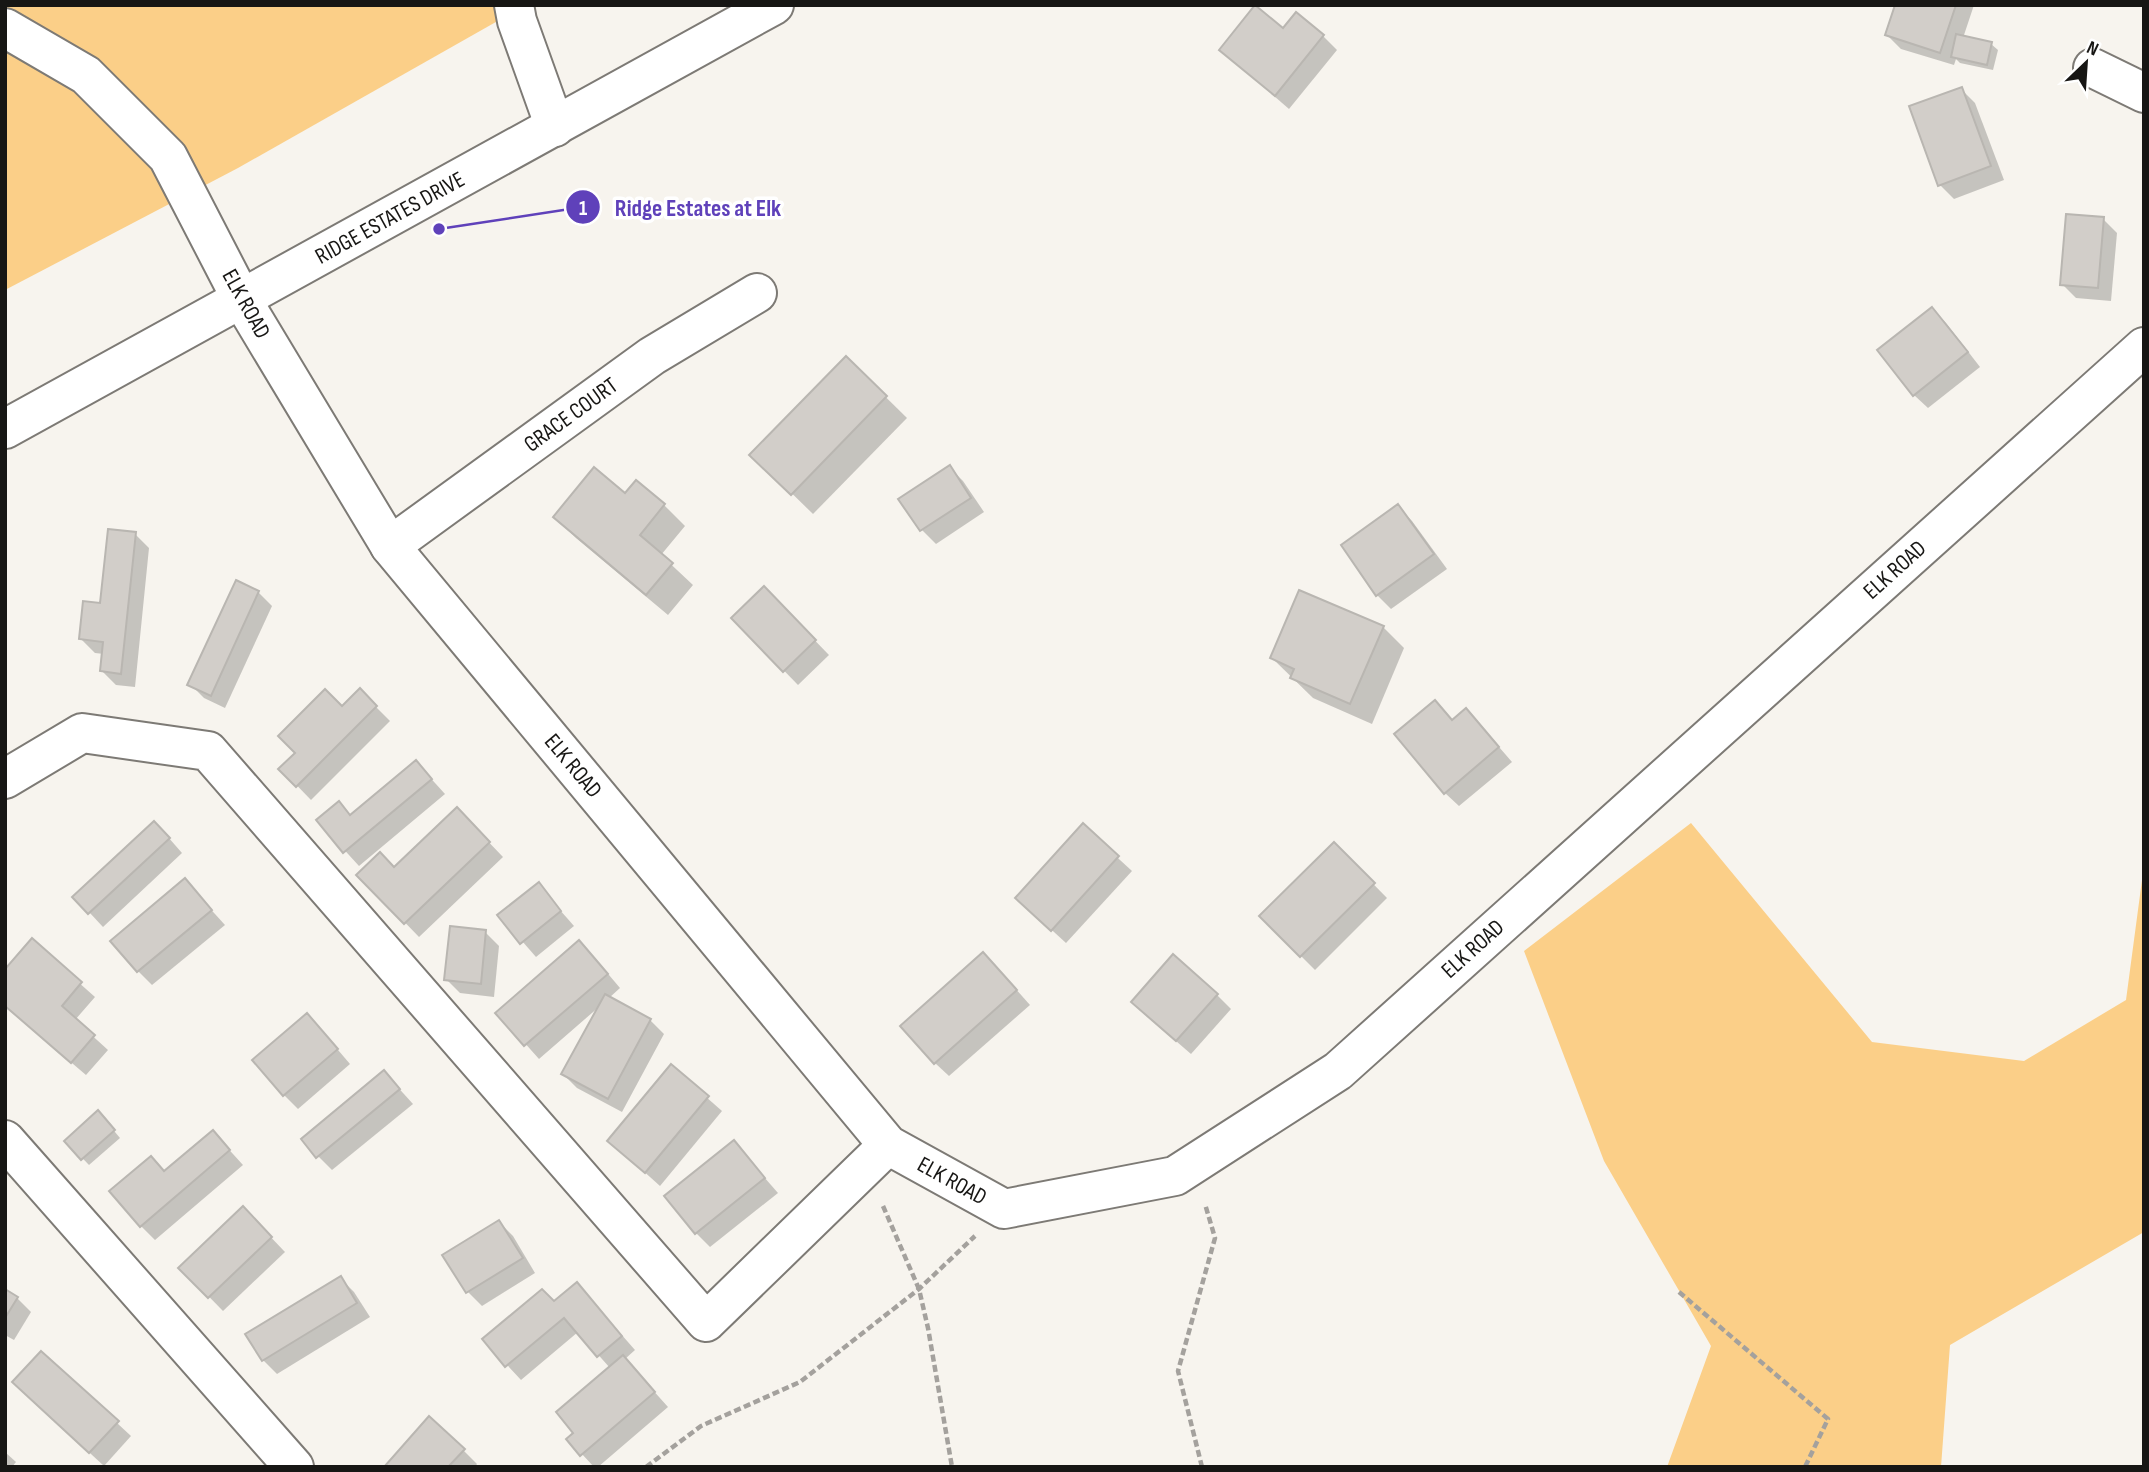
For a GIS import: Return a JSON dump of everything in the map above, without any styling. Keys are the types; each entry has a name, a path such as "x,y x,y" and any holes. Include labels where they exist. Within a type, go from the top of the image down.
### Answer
{"street":[{"path":"514,5 517,21 555,127"},
{"name":"RIDGE ESTATES DRIVE","path":"5,429 774,5"},
{"name":"ELK ROAD","path":"5,28 86,75 169,157 242,300 390,546 877,1156 1004,1209 1175,1176 1338,1071 2144,347"},
{"path":"2093,68 2144,93"},
{"name":"GRACE COURT","path":"390,546 652,356 757,293"},
{"path":"5,779 82,733 208,751 706,1322 877,1156"},
{"path":"5,1140 294,1467"}],"path":[{"path":"877,1156 919,1289 952,1467"},
{"path":"1193,1165 1215,1238 1178,1371 1202,1467"},
{"path":"646,1467 701,1426 800,1382 919,1289 1004,1209"},
{"path":"1679,1292 1828,1419 1805,1467"}],"shaded area":[{"path":"5,5 526,5 238,168 5,290"},
{"path":"1691,823 1872,1042 2024,1061 2126,1000 2144,865 2144,1232 1950,1345 1941,1467 1667,1467 1711,1346 1604,1161 1524,951"}],"building":[{"path":"1255,5 1283,28 1296,12 1324,35 1275,96 1219,50"},
{"path":"1895,5 1956,5 1940,53 1885,35"},
{"path":"1956,34 1992,42 1987,65 1951,57"},
{"path":"1962,87 1991,166 1938,186 1909,106"},
{"path":"2066,214 2104,217 2098,288 2060,285"},
{"path":"1932,307 1968,352 1913,396 1877,350"},
{"path":"846,356 887,396 791,495 749,455"},
{"path":"950,465 971,498 920,531 898,499"},
{"path":"594,467 625,493 636,480 665,504 640,535 673,563 646,595 553,517"},
{"path":"1398,504 1434,554 1376,596 1341,545"},
{"path":"108,529 136,532 121,674 100,671 103,642 79,639 83,601 100,603"},
{"path":"236,580 259,591 211,696 187,685"},
{"path":"764,586 816,640 783,672 731,618"},
{"path":"1299,590 1384,626 1350,704 1290,678 1294,669 1270,658"},
{"path":"360,688 377,706 296,787 278,769 295,753 278,736 325,689 342,706"},
{"path":"1435,700 1452,720 1466,708 1499,747 1444,794 1394,734"},
{"path":"416,760 432,779 343,853 316,820 339,801 350,815"},
{"path":"457,807 490,842 404,924 356,875 380,852 394,867"},
{"path":"154,821 170,838 88,914 72,897"},
{"path":"1083,823 1119,856 1051,931 1015,898"},
{"path":"1334,842 1375,883 1300,957 1259,916"},
{"path":"185,878 212,910 137,972 110,941"},
{"path":"539,882 561,911 520,944 497,915"},
{"path":"450,926 486,930 481,984 444,980"},
{"path":"32,938 82,982 62,1006 95,1035 71,1063 5,1006 5,969"},
{"path":"579,940 608,974 524,1046 495,1013"},
{"path":"983,952 1017,990 934,1064 900,1026"},
{"path":"1173,954 1218,994 1176,1041 1131,1002"},
{"path":"605,994 651,1019 608,1099 561,1074"},
{"path":"307,1013 338,1049 283,1096 252,1060"},
{"path":"671,1064 709,1096 645,1173 607,1141"},
{"path":"384,1070 400,1089 316,1158 301,1139"},
{"path":"98,1110 115,1130 81,1160 64,1141"},
{"path":"213,1130 230,1150 140,1227 109,1191 151,1156 164,1171"},
{"path":"734,1140 765,1178 695,1234 664,1196"},
{"path":"243,1206 272,1237 208,1298 178,1268"},
{"path":"499,1220 523,1258 466,1293 442,1255"},
{"path":"341,1276 357,1303 262,1361 245,1334"},
{"path":"577,1282 622,1336 597,1357 564,1318 505,1367 482,1339 542,1289 554,1301"},
{"path":"5,1289 18,1297 5,1318"},
{"path":"41,1351 119,1421 89,1453 12,1382"},
{"path":"623,1355 655,1392 580,1456 566,1439 573,1433 556,1412"},
{"path":"429,1416 465,1449 448,1467 384,1467"}],"place":[{"name":"Ridge Estates at Elk","path":"439,229"}]}
